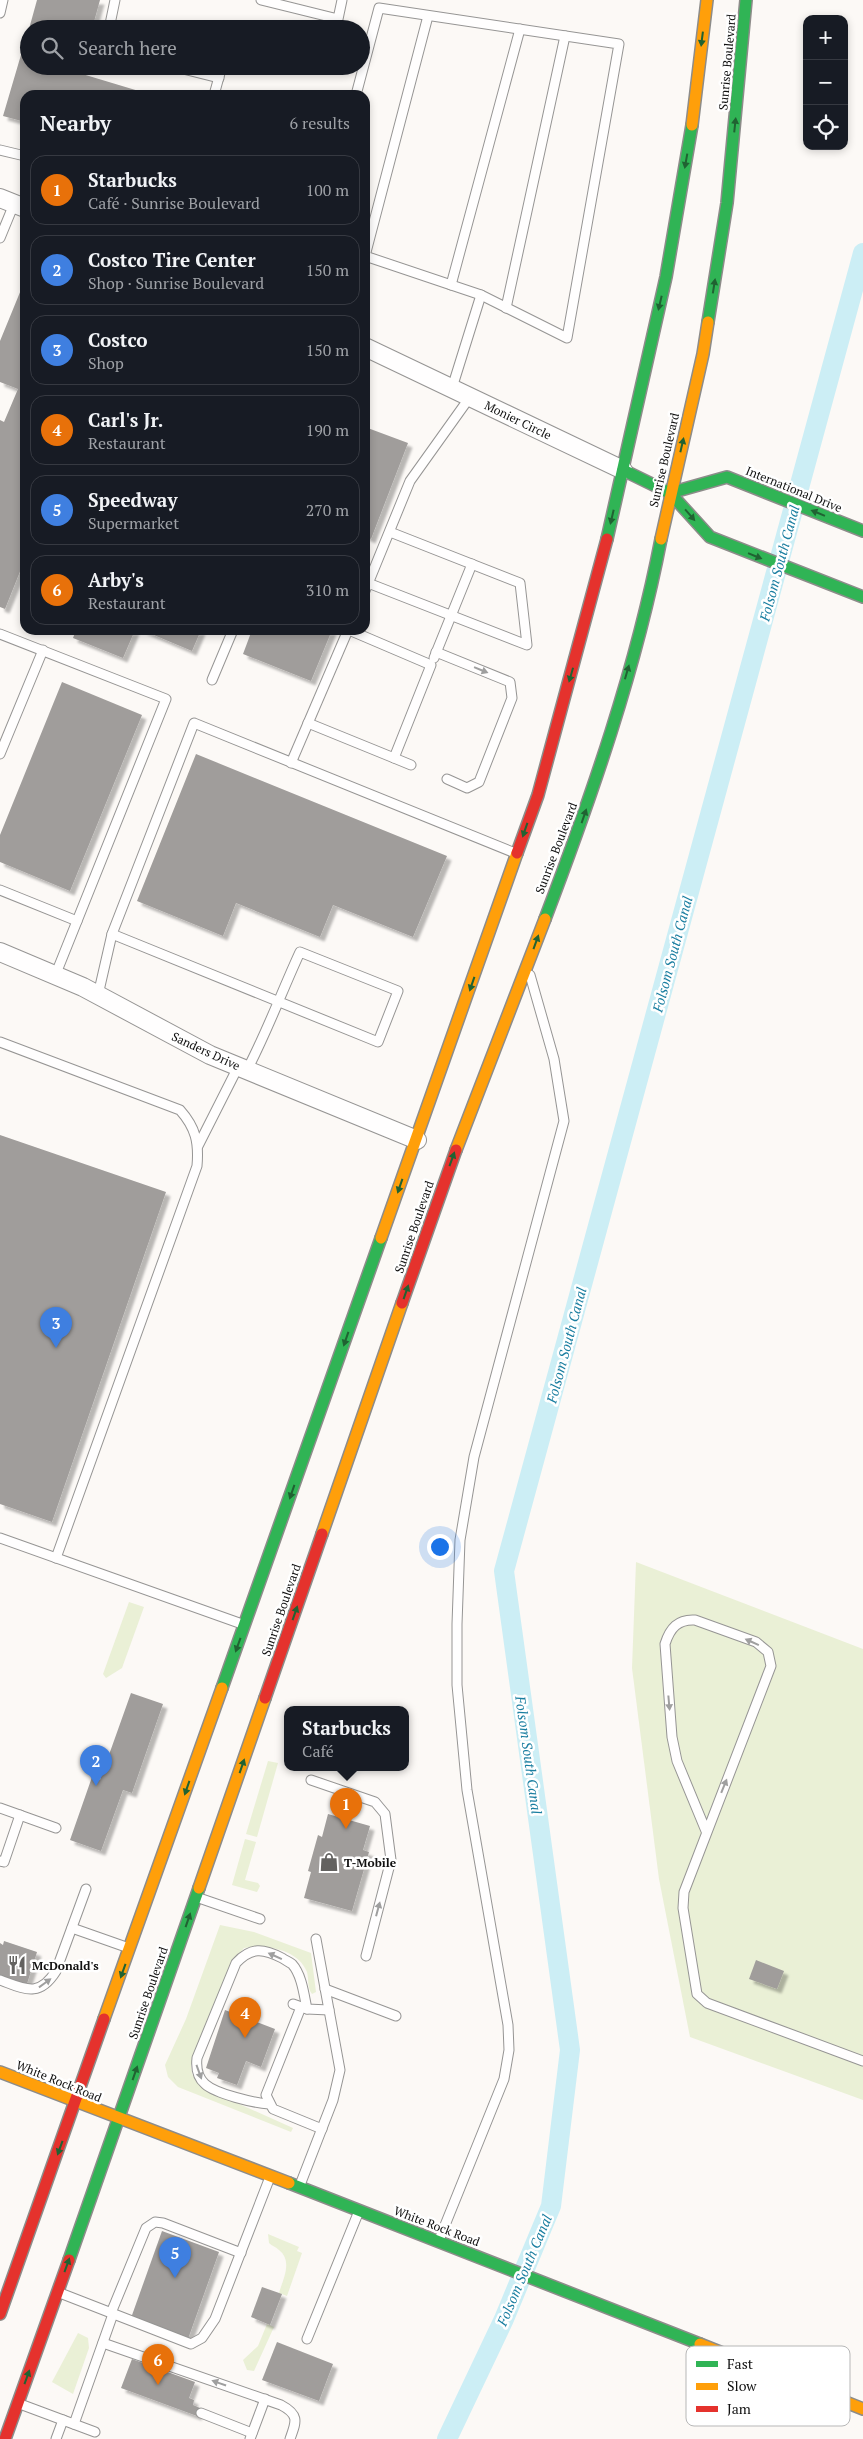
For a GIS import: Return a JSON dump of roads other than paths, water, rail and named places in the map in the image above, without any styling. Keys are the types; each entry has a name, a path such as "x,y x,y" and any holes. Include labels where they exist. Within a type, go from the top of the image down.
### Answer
{"main road":[{"path":"0,2314 12,2267 76,2102 245,1625 420,1144 538,794 598,579 666,277 691,131 707,0"},
{"name":"Sunrise Boulevard","path":"5,2439 119,2119 454,1155 585,814 616,712 651,590 670,492 703,354 727,204 746,0"},
{"name":"Monier Circle","path":"623,470 670,492"},
{"name":"International Drive","path":"670,492 727,477 863,531"},
{"path":"670,492 710,537 863,597"},
{"path":"418,1220 419,1255"},
{"name":"White Rock Road","path":"0,2072 360,2210 705,2346"},
{"name":"White Rock Road","path":"850,2404 863,2409"}],"street":[{"name":"Monier Circle","path":"370,349 623,470"},
{"name":"Sanders Drive","path":"0,952 98,995 210,1055 420,1144"}],"lane":[{"path":"0,13 3,0"},
{"path":"111,20 114,0"},
{"path":"261,0 338,19 342,0"},
{"path":"370,42 379,8 619,44 567,338 481,296 370,258"},
{"path":"370,237 428,16"},
{"path":"451,286 520,29"},
{"path":"506,308 565,36"},
{"path":"207,75 219,78"},
{"path":"215,90 220,75"},
{"path":"357,90 361,75"},
{"path":"0,150 20,155"},
{"path":"0,238 13,203"},
{"path":"452,388 481,296"},
{"path":"370,580 410,481 470,397"},
{"path":"370,588 527,645 520,583 390,532"},
{"path":"394,758 472,564"},
{"path":"0,634 166,699 55,976"},
{"path":"212,680 231,635"},
{"path":"291,762 346,635"},
{"path":"360,635 431,665"},
{"path":"0,754 42,650"},
{"path":"436,652 510,682 512,698 479,782 467,788 447,779"},
{"path":"98,995 112,934 194,723 517,854"},
{"path":"308,723 411,765"},
{"path":"0,890 77,921"},
{"path":"112,934 278,1002 378,1042 398,991 300,952 278,1002 198,1146"},
{"path":"439,2241 504,2079 509,2050 508,2025 467,1790 457,1685 457,1624 460,1540 474,1457 564,1120 554,1059 527,965"},
{"path":"0,1042 180,1110 190,1121 198,1146 197,1166 56,1558"},
{"path":"0,1538 245,1625"},
{"path":"706,1831 677,1761 672,1737 665,1644 671,1630 685,1620 695,1620 756,1642 768,1652 770,1658 770,1673 706,1831 683,1900 697,1994 707,2003 863,2061"},
{"path":"311,1780 375,1802 385,1814 391,1860 366,1956"},
{"path":"0,1808 56,1828"},
{"path":"0,1860 4,1862 20,1815"},
{"path":"0,1980 29,1990 41,1987 50,1981 56,1971 86,1889"},
{"path":"196,1897 260,1919"},
{"path":"72,1928 130,1948"},
{"path":"299,2188 333,2100 340,2070 316,1939"},
{"path":"269,2104 251,2103 205,2085 196,2067 197,2058 236,1963 244,1954 257,1950 274,1954 292,1964 300,1979 300,2006 268,2088 266,2095 269,2104 273,2109 322,2129"},
{"path":"325,1989 396,2016"},
{"path":"300,2006 329,2010"},
{"path":"57,2292 191,2344 202,2338 210,2329 270,2177"},
{"path":"307,2339 360,2210"},
{"path":"74,2424 112,2314 146,2228 155,2222 163,2223 240,2253"},
{"path":"103,2343 292,2410 295,2424 290,2439"},
{"path":"201,2413 251,2436 265,2399"},
{"path":"17,2403 95,2432"},
{"path":"56,2439 63,2420"}],"waterway":[{"name":"Folsom South Canal","path":"447,2439 504,2319 551,2206 570,2050 504,1571 863,253"}],"place":[{"name":"Costco","path":"56,1348"},
{"name":"Costco Tire Center","path":"96,1786"},
{"name":"Starbucks","path":"346,1829"},
{"name":"T-Mobile","path":"329,1862"},
{"name":"McDonald's","path":"17,1965"},
{"name":"Carl's Jr.","path":"245,2038"},
{"name":"Speedway","path":"175,2278"},
{"name":"Arby's","path":"158,2385"}]}
